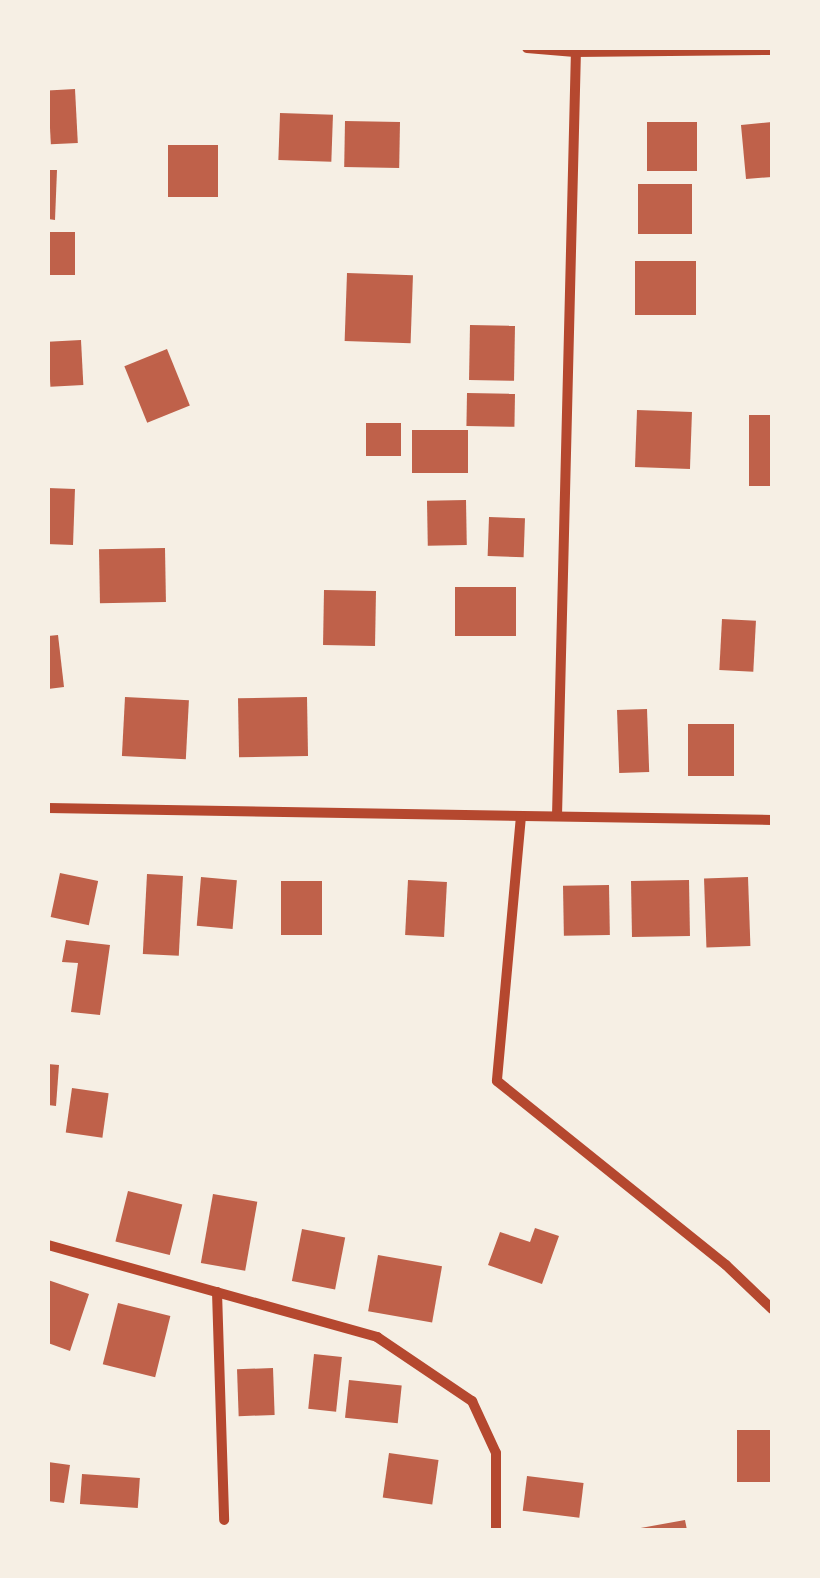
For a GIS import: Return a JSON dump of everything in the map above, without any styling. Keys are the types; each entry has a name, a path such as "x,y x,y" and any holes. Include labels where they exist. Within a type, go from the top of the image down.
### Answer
{"street":[{"path":"527,48 772,50"},
{"path":"557,816 576,50"},
{"path":"48,808 772,820"},
{"path":"521,816 498,1081 726,1265 772,1309"},
{"path":"48,1245 377,1337 472,1401 496,1453 496,1530"},
{"path":"217,1292 224,1520"}],"building":[{"path":"75,89 78,143 51,144 48,90"},
{"path":"280,113 333,115 331,162 278,160"},
{"path":"345,121 400,122 399,168 344,167"},
{"path":"647,122 697,122 697,171 647,171"},
{"path":"772,122 772,177 746,179 741,125"},
{"path":"168,145 218,145 218,197 168,197"},
{"path":"48,170 57,170 55,220 48,219"},
{"path":"638,184 692,184 692,234 638,234"},
{"path":"48,232 75,232 75,275 48,275"},
{"path":"635,261 696,261 696,315 635,315"},
{"path":"347,273 413,275 411,343 345,341"},
{"path":"470,325 515,326 514,381 469,380"},
{"path":"81,340 83,385 50,387 48,342"},
{"path":"167,349 190,406 147,423 124,366"},
{"path":"467,393 515,394 514,427 466,426"},
{"path":"637,410 692,412 690,469 635,467"},
{"path":"749,415 772,415 772,486 749,486"},
{"path":"366,423 401,423 401,456 366,456"},
{"path":"412,430 468,430 468,473 412,473"},
{"path":"48,488 75,489 73,545 48,544"},
{"path":"466,500 467,545 428,546 427,501"},
{"path":"489,517 525,518 524,557 488,556"},
{"path":"165,548 166,602 100,603 99,549"},
{"path":"455,587 516,587 516,636 455,636"},
{"path":"324,590 376,591 375,646 323,645"},
{"path":"722,619 756,621 753,672 719,670"},
{"path":"58,635 64,687 48,689 48,636"},
{"path":"125,697 189,700 186,759 122,756"},
{"path":"307,697 308,756 239,757 238,698"},
{"path":"647,709 649,772 619,773 617,710"},
{"path":"688,724 734,724 734,776 688,776"},
{"path":"60,873 98,881 89,925 51,917"},
{"path":"147,874 183,876 179,956 143,954"},
{"path":"201,877 237,880 233,929 197,926"},
{"path":"748,877 750,946 706,947 704,879"},
{"path":"408,880 447,882 444,937 405,935"},
{"path":"689,880 690,936 632,937 631,881"},
{"path":"281,881 322,881 322,935 281,935"},
{"path":"609,885 610,935 564,936 563,886"},
{"path":"66,940 110,945 100,1015 71,1012 78,963 62,962"},
{"path":"48,1064 59,1065 56,1106 48,1105"},
{"path":"72,1088 109,1093 102,1138 66,1133"},
{"path":"128,1191 182,1205 170,1255 115,1241"},
{"path":"213,1194 257,1202 245,1271 201,1263"},
{"path":"535,1228 559,1236 542,1284 488,1265 500,1232 530,1242"},
{"path":"302,1229 345,1237 335,1289 292,1281"},
{"path":"378,1255 442,1266 432,1322 368,1311"},
{"path":"48,1280 89,1294 70,1351 48,1343"},
{"path":"118,1303 170,1316 155,1377 103,1364"},
{"path":"314,1354 342,1357 336,1412 308,1409"},
{"path":"273,1368 275,1415 239,1416 237,1369"},
{"path":"349,1380 402,1386 398,1423 345,1418"},
{"path":"737,1430 772,1430 772,1482 737,1482"},
{"path":"389,1453 439,1460 432,1505 383,1498"},
{"path":"48,1462 70,1465 64,1503 48,1501"},
{"path":"82,1474 140,1478 138,1508 80,1504"},
{"path":"527,1476 584,1483 579,1518 523,1511"},
{"path":"685,1520 687,1530 635,1530 635,1529"}]}
